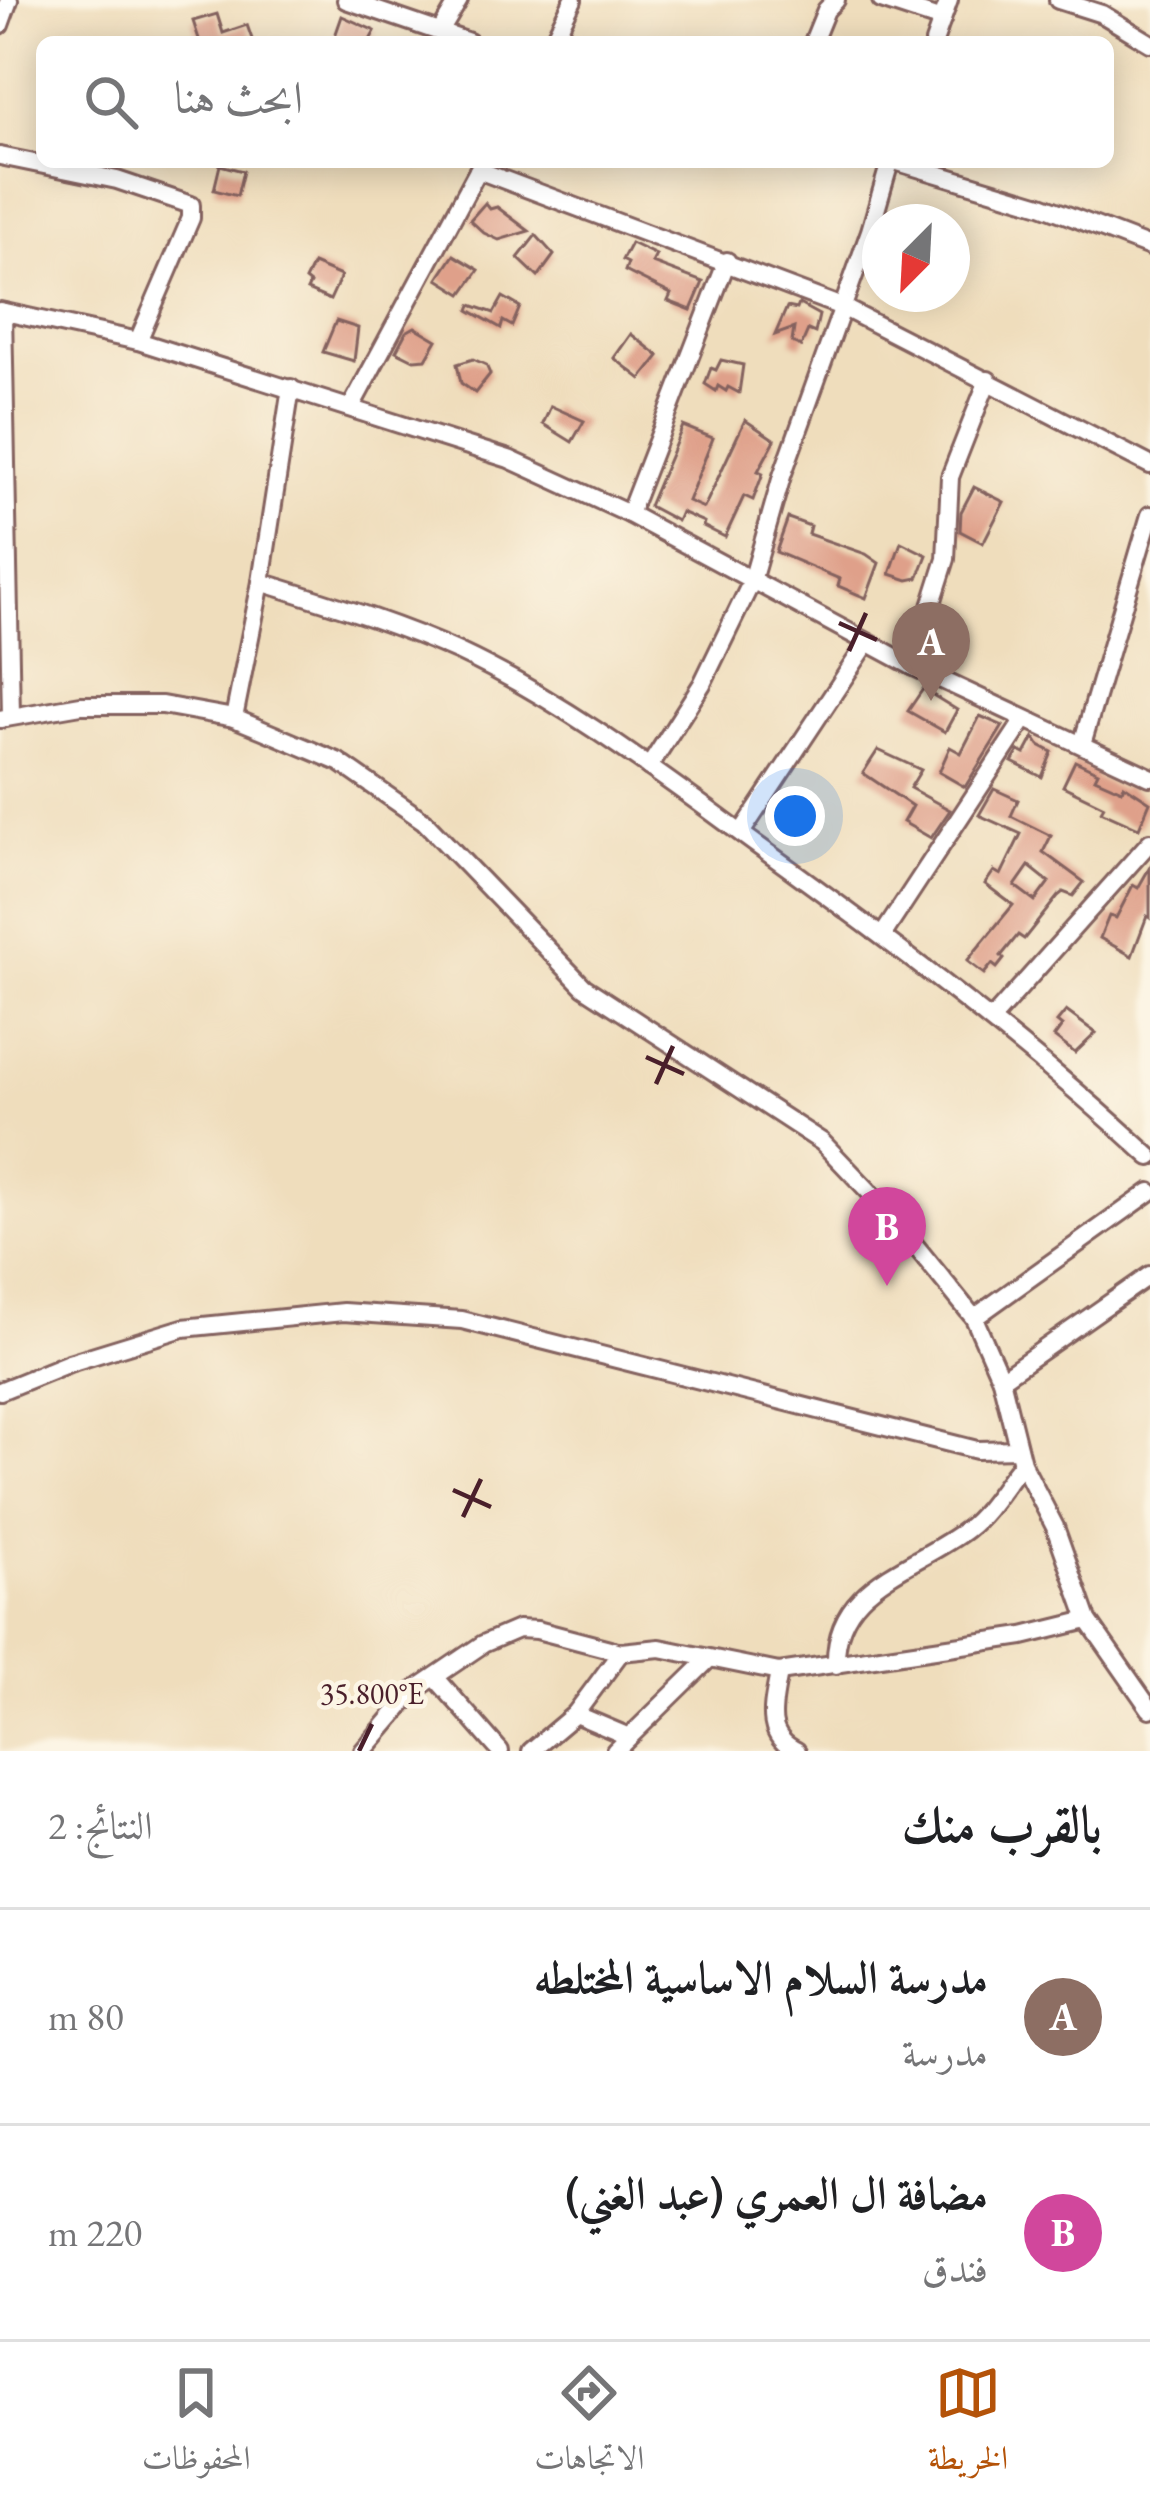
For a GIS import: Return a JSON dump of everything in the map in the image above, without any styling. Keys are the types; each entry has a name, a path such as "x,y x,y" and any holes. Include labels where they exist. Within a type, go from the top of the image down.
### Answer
{"street":[{"path":"0,25 10,0"},
{"path":"346,0 452,36"},
{"path":"440,32 459,0"},
{"path":"555,36 573,0"},
{"path":"815,36 826,10 836,0"},
{"path":"881,0 942,20"},
{"path":"936,36 949,0"},
{"path":"1058,0 1102,14 1150,43"},
{"path":"0,155 36,163"},
{"path":"61,168 117,180 191,205 191,218 138,341"},
{"path":"351,407 479,168"},
{"path":"485,168 842,307 1150,465"},
{"path":"650,767 702,684 752,581 782,476 892,168"},
{"path":"914,168 1041,206 1150,247"},
{"path":"629,514 727,261"},
{"path":"1150,777 867,644 629,514 474,446 138,341 2,312 6,717 121,702 234,718 339,762 424,821 584,987 822,1142 883,1206 974,1318 1001,1379 1020,1456 1055,1528 1088,1620 1150,1708"},
{"path":"912,666 946,559 952,469 988,380"},
{"path":"234,718 291,388"},
{"path":"1082,745 1150,515"},
{"path":"261,582 362,614 461,653 531,690 650,767 882,936 992,1019 1150,1157"},
{"path":"741,833 867,644"},
{"path":"882,936 1024,720"},
{"path":"992,1019 1150,842"},
{"path":"974,1318 1150,1192"},
{"path":"1001,1379 1149,1276"},
{"path":"0,1391 172,1330 331,1313 411,1314 462,1320 977,1450 1020,1456"},
{"path":"836,1666 841,1634 861,1595 966,1530 1020,1456"},
{"path":"363,1751 407,1697 483,1644 518,1629 621,1652 660,1648 779,1672 1023,1636 1088,1620"},
{"path":"531,1751 575,1714 621,1652"},
{"path":"615,1751 710,1659"},
{"path":"779,1672 773,1728 777,1738 797,1751"},
{"path":"436,1677 500,1751"},
{"path":"575,1714 627,1736"}],"building":[{"path":"217,14 223,33 247,25 251,36 198,36 193,21"},
{"path":"342,16 375,31 372,36 335,36"},
{"path":"219,168 243,171 237,196 214,190"},
{"path":"485,203 529,231 499,240 484,233 470,220"},
{"path":"536,235 554,255 538,277 518,258"},
{"path":"631,243 656,255 652,263 703,282 691,310 668,301 671,294 625,271 628,263 622,260"},
{"path":"454,255 479,270 462,294 438,279"},
{"path":"313,264 341,276 330,300 307,290 310,284 305,280"},
{"path":"503,297 520,307 512,326 503,321 501,328 469,310 471,305 494,313"},
{"path":"799,304 819,315 815,333 808,330 801,346 792,342 794,328 775,335 787,307 797,309"},
{"path":"336,321 358,328 354,361 323,352"},
{"path":"415,327 437,340 426,359 414,360 396,351 406,332"},
{"path":"631,334 659,356 641,379 614,358"},
{"path":"473,359 486,365 490,374 475,393 461,383 457,364"},
{"path":"721,360 743,365 739,393 718,386 716,391 705,384 711,368 716,370"},
{"path":"551,406 584,421 572,442 543,424"},
{"path":"745,420 775,440 758,471 763,473 753,500 744,496 725,537 681,512 677,521 649,506 683,426 713,438 688,501 704,508"},
{"path":"974,487 1004,502 983,543 960,531 961,512"},
{"path":"788,518 810,526 808,534 879,563 866,598 838,586 840,579 776,552"},
{"path":"901,542 927,555 918,578 890,574"},
{"path":"923,689 957,710 945,732 908,711"},
{"path":"980,716 1003,726 965,787 939,772 950,747 961,753"},
{"path":"1034,737 1052,752 1042,777 1012,762 1019,751 1025,754"},
{"path":"878,750 921,770 910,788 950,810 931,838 903,822 912,806 863,773"},
{"path":"1075,761 1098,772 1095,778 1122,790 1124,785 1150,802 1139,828 1063,786"},
{"path":"994,789 1018,800 1011,816 1051,836 1043,852 1084,882 1073,896 1063,892 1058,896 1024,939 1018,935 997,968 992,964 984,974 967,961 1013,905 985,884 994,871 1001,875 1021,834 979,815","holes":["1029,866 1049,882 1035,901 1015,886"]},
{"path":"1150,867 1150,918 1147,916 1132,956 1100,938 1109,916 1116,918 1133,885 1138,888"},
{"path":"1066,1011 1096,1033 1075,1053 1054,1037"}],"place":[{"name":"مدرسة السلام الاساسية المختلطه","path":"931,701"},
{"name":"مضافة ال العمري (عبد الغني)","path":"887,1286"}]}
